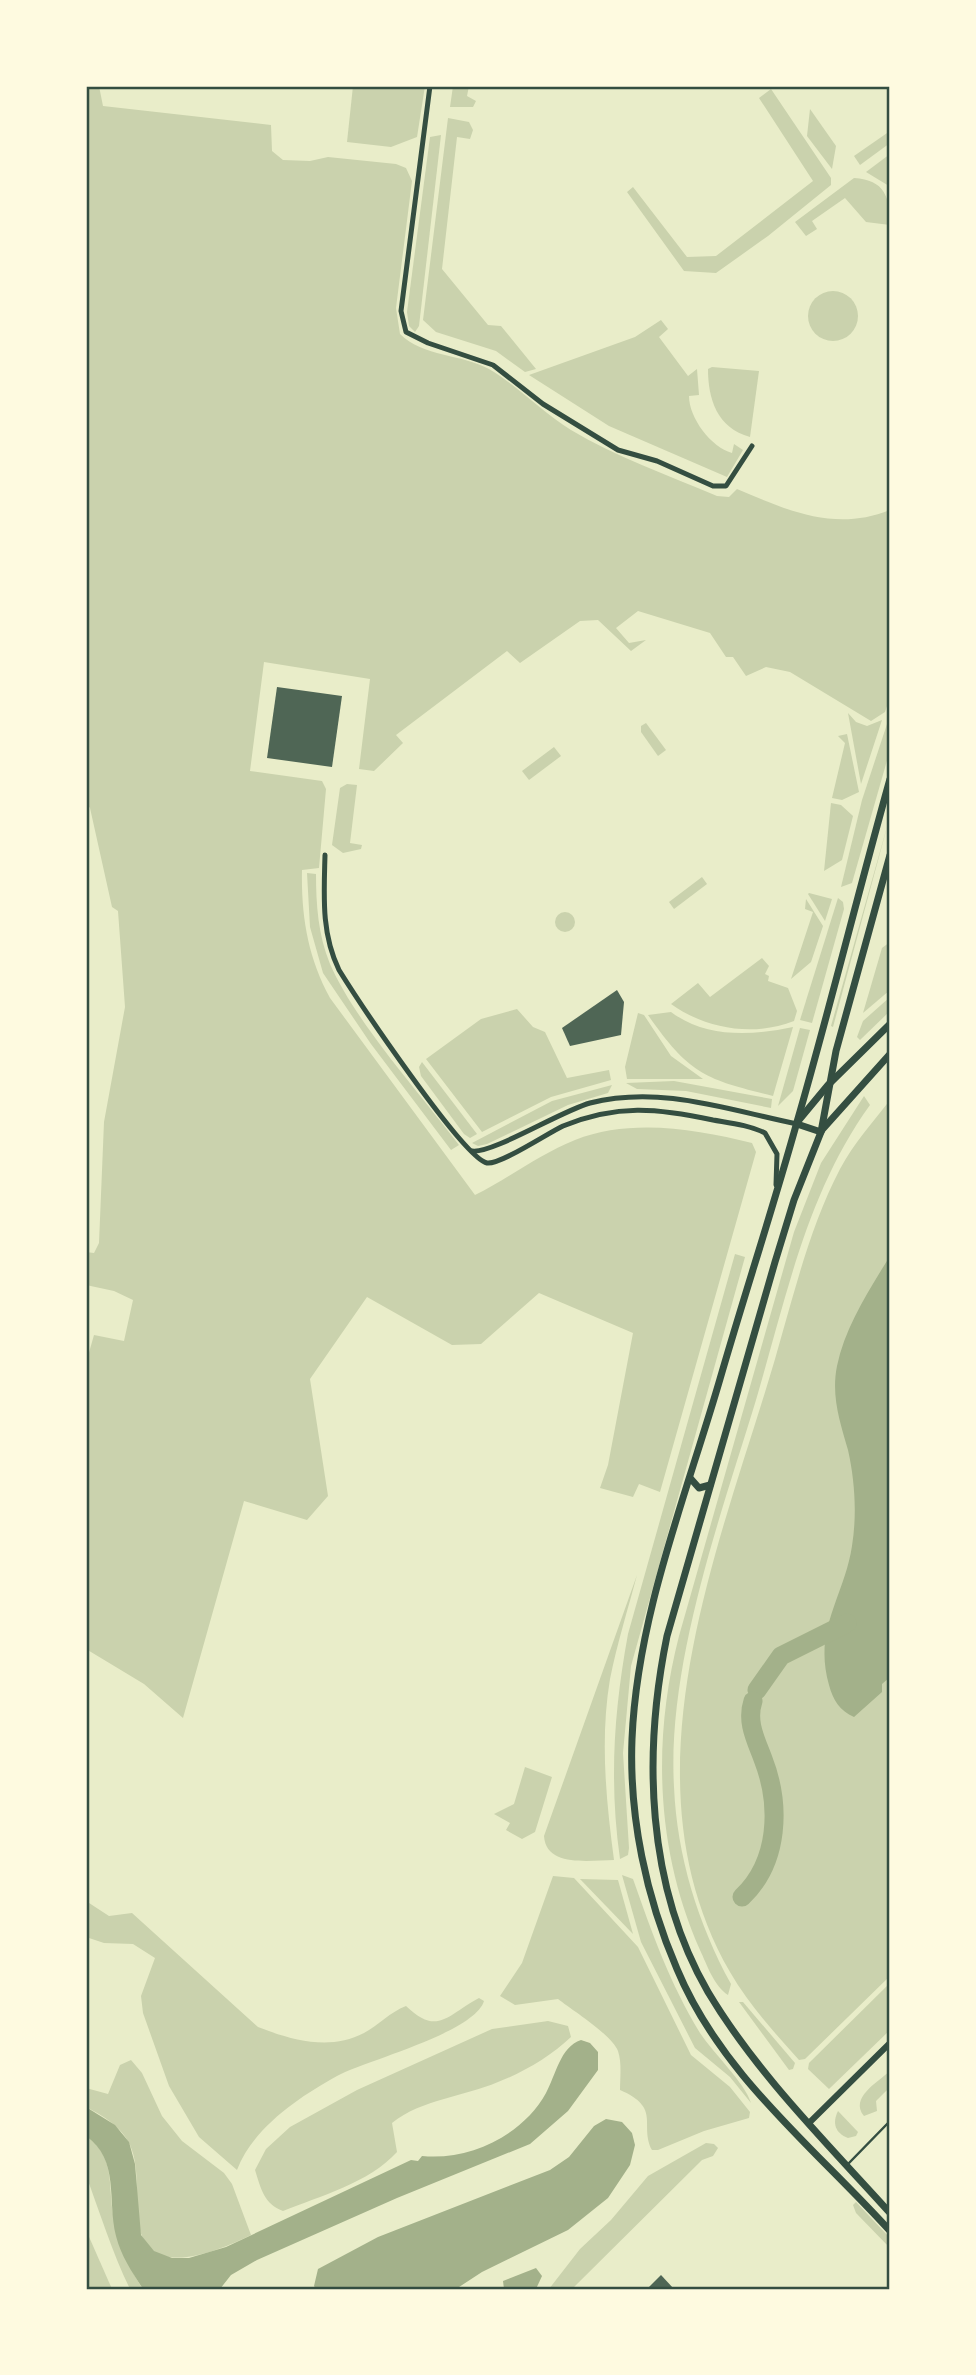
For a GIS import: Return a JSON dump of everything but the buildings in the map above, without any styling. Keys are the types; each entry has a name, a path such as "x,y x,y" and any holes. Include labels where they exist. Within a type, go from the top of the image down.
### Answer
{"main road":[{"path":"890,779 797,1124 776,1186 654,1603 641,1657 632,1736 636,1828 653,1903 685,1987 737,2068 890,2231"},
{"path":"890,855 836,1051 821,1132 794,1200 667,1636 656,1690 651,1743 653,1804 667,1885 682,1934 707,1990 763,2070 890,2213"},
{"path":"797,1124 828,1085 890,1024"},
{"path":"836,1051 843,1062 853,1061"},
{"path":"821,1132 890,1054"},
{"path":"797,1124 821,1132"},
{"path":"691,1479 699,1488 710,1485"},
{"path":"797,2134 809,2123"}],"street":[{"path":"430,86 401,311 406,332 428,343 493,365 543,404 618,450 657,461 713,486 726,486 731,481 752,446"},
{"path":"325,855 323,908 332,956 386,1039 469,1151 481,1160 495,1163 576,1122 615,1110 648,1108 765,1133 777,1154 776,1186"},
{"path":"469,1151 488,1150 566,1110 620,1096 686,1098 797,1124"},
{"path":"809,2123 890,2043"}],"lane":[{"path":"846,2166 890,2121"}],"shaded area":[{"path":"86,86 99,86 103,106 271,125 272,151 283,160 310,161 328,157 396,164 406,168 412,181 396,308 400,334 420,347 489,369 560,423 588,440 717,496 729,497 737,489 775,505 831,519 870,516 890,510 890,697 885,712 871,721 790,672 766,667 746,676 733,657 726,657 710,633 638,611 616,628 629,643 646,640 631,651 598,620 580,621 520,663 507,651 396,735 403,743 374,771 359,769 370,679 264,662 250,771 322,781 326,789 319,868 302,870 307,936 316,968 330,998 475,1195 575,1140 618,1129 686,1130 752,1143 756,1152 660,1492 639,1484 633,1497 600,1488 608,1465 633,1333 539,1293 481,1344 452,1345 367,1297 310,1379 328,1496 307,1520 244,1501 183,1718 144,1684 86,1649 86,1363 94,1335 124,1341 133,1300 114,1291 86,1285 86,1252 94,1253 99,1243 104,1122 125,1007 118,911 112,907 90,808 86,803"},
{"path":"353,86 425,86 417,137 391,147 347,142"},
{"path":"453,86 469,86 467,96 476,101 473,107 450,107"},
{"path":"771,89 831,178 831,185 768,236 716,273 684,271 627,192 633,187 687,257 716,256 813,181 759,98"},
{"path":"810,109 836,146 832,169 807,136"},
{"path":"448,118 469,122 473,130 470,139 457,137 442,269 488,325 501,326 536,369 525,372 496,351 436,332 423,320"},
{"path":"890,131 890,143 860,165 854,156"},
{"path":"441,135 419,326 415,332 409,326 407,312 430,137"},
{"path":"890,154 890,186 889,186 866,172"},
{"path":"854,178 873,182 884,192 889,206 890,225 866,222 845,198 812,221 817,229 806,236 795,222"},
{"path":"833,291 851,298 858,316 851,334 833,341 815,334 808,316 815,298"},
{"path":"661,320 668,329 659,337 688,376 697,369 699,395 689,396 697,422 709,438 724,450 732,453 734,444 743,450 727,477 609,426 529,375 635,337"},
{"path":"712,367 759,371 750,437 730,427 717,411 708,380 708,369"},
{"path":"848,713 856,722 867,726 882,720 861,784"},
{"path":"890,715 890,750 852,883 841,887 862,800"},
{"path":"646,723 666,750 658,756 641,732 641,726"},
{"path":"847,734 859,792 842,800 832,798 845,743 838,736"},
{"path":"554,747 561,756 529,780 522,771"},
{"path":"347,784 357,785 350,843 362,845 361,849 343,853 332,845 340,788"},
{"path":"831,803 841,805 853,816 842,860 824,871"},
{"path":"890,816 833,1027 831,1026"},
{"path":"307,873 316,874 320,931 330,964 341,987 389,1057 459,1145 451,1150 371,1044 323,973 310,927"},
{"path":"702,877 707,884 674,909 669,902"},
{"path":"808,894 832,899 825,921"},
{"path":"838,898 843,902 844,909 812,1023 800,1020"},
{"path":"806,899 823,926 811,962 791,979 813,912 805,909"},
{"path":"565,912 572,915 575,922 572,929 565,932 558,929 555,922 558,915"},
{"path":"890,942 890,990 863,1013 882,948"},
{"path":"762,958 769,966 765,974 769,976 768,981 788,988 797,1011 794,1021 762,1029 730,1028 699,1019 671,1004 698,983 710,997"},
{"path":"890,997 890,1011 860,1040 857,1037 863,1021"},
{"path":"517,1009 533,1027 545,1032 567,1078 609,1070 611,1080 551,1097 482,1132 426,1059 481,1019"},
{"path":"671,1012 699,1027 729,1033 793,1027 773,1096 715,1079 688,1063 648,1015"},
{"path":"638,1013 644,1015 671,1056 703,1079 627,1079 625,1067"},
{"path":"800,1028 810,1030 793,1091 778,1106"},
{"path":"422,1062 477,1134 470,1138 464,1134 421,1076 419,1067"},
{"path":"674,1081 772,1099 771,1108 686,1091 637,1089 626,1083"},
{"path":"612,1085 608,1093 568,1105 487,1144 478,1146 472,1143 552,1101"},
{"path":"864,1096 870,1105 848,1138 830,1173 814,1210 789,1285 712,1542 687,1642 679,1691 674,1740 674,1787 680,1838 699,1913 731,1984 728,1995 711,1975 685,1912 674,1874 667,1835 662,1755 670,1676 794,1232 821,1163"},
{"path":"890,1100 890,1976 805,2059 799,2060 762,2018 737,1984 699,1902 683,1830 680,1756 687,1681 702,1606 722,1532 807,1249 840,1169"},
{"path":"735,1254 745,1257 631,1666 623,1753 629,1848 628,1855 620,1859 614,1774 616,1718 628,1634"},
{"path":"890,1256 890,1677 882,1684 882,1692 854,1717 845,1712 835,1700 825,1665 827,1630 848,1565 854,1522 852,1474 837,1409 835,1377 852,1323"},
{"path":"637,1575 610,1679 605,1724 605,1770 614,1860 582,1861 561,1858 547,1846 544,1836"},
{"path":"525,1767 552,1777 535,1832 522,1839 506,1830 510,1823 494,1814 514,1804"},
{"path":"622,1875 633,1879 662,1958 689,2015 748,2095 751,2103 730,2077 695,2048 641,1942"},
{"path":"553,1876 574,1878 638,1947 691,2055 730,2087 750,2112 749,2118 652,2150 645,2110 641,2103 620,2090 618,2051 608,2038 558,1999 515,2005 500,1996 522,1963"},
{"path":"580,1879 618,1880 633,1934"},
{"path":"86,1901 109,1916 132,1913 258,2027 284,2036 311,2042 338,2041 364,2033 406,2006 417,2015 435,2021 451,2016 479,1998 484,2001 476,2013 441,2035 352,2069 293,2104 254,2141 237,2170 199,2137 169,2086 143,2013 141,1996 155,1958 133,1944 104,1943 86,1937"},
{"path":"890,1983 890,2030 829,2089 808,2069 809,2063"},
{"path":"739,2002 743,2002 795,2063 793,2069 789,2070"},
{"path":"548,2021 568,2026 571,2037 546,2057 518,2073 485,2087 429,2103 392,2123 397,2152 373,2172 283,2211 271,2204 264,2195 255,2170 266,2149 290,2127 357,2090 492,2029"},
{"path":"581,2040 590,2043 598,2052 598,2070 568,2111 530,2144 397,2198 257,2260 231,2275 220,2289 143,2289 124,2257 114,2222 108,2169 97,2146 86,2136 86,2107 115,2125 129,2142 135,2164 141,2235 154,2251 172,2258 189,2258 226,2247 411,2160 418,2161 422,2156 458,2154 493,2142 509,2133 536,2108 546,2093 563,2055"},
{"path":"131,2060 142,2073 162,2116 182,2141 224,2173 232,2184 251,2235 222,2248 187,2257 170,2257 156,2253 145,2242 139,2225 135,2164 130,2145 117,2127 86,2107 86,2088 108,2094 120,2065"},
{"path":"890,2071 890,2087 876,2101 877,2111 864,2116 860,2109 862,2097"},
{"path":"838,2111 858,2132 856,2136 848,2138 838,2130 835,2120"},
{"path":"606,2119 622,2122 632,2133 635,2145 630,2165 608,2198 568,2230 482,2272 456,2289 316,2289 314,2286 318,2269 378,2237 550,2170 569,2157 594,2126"},
{"path":"86,2136 102,2152 106,2161 117,2233 128,2263 143,2289 130,2289 106,2232 86,2175"},
{"path":"706,2143 714,2144 718,2148 713,2156 702,2160 572,2289 549,2289 580,2249 611,2220 648,2176"},
{"path":"856,2202 890,2238 890,2248 856,2213 853,2205"},
{"path":"86,2230 112,2289 86,2289"},
{"path":"536,2268 542,2276 536,2289 504,2289 503,2281"}],"waterway":[{"path":"757,1690 781,1656 847,1623"},
{"path":"742,1897 763,1867 773,1832 773,1795 751,1724 753,1701"}]}
